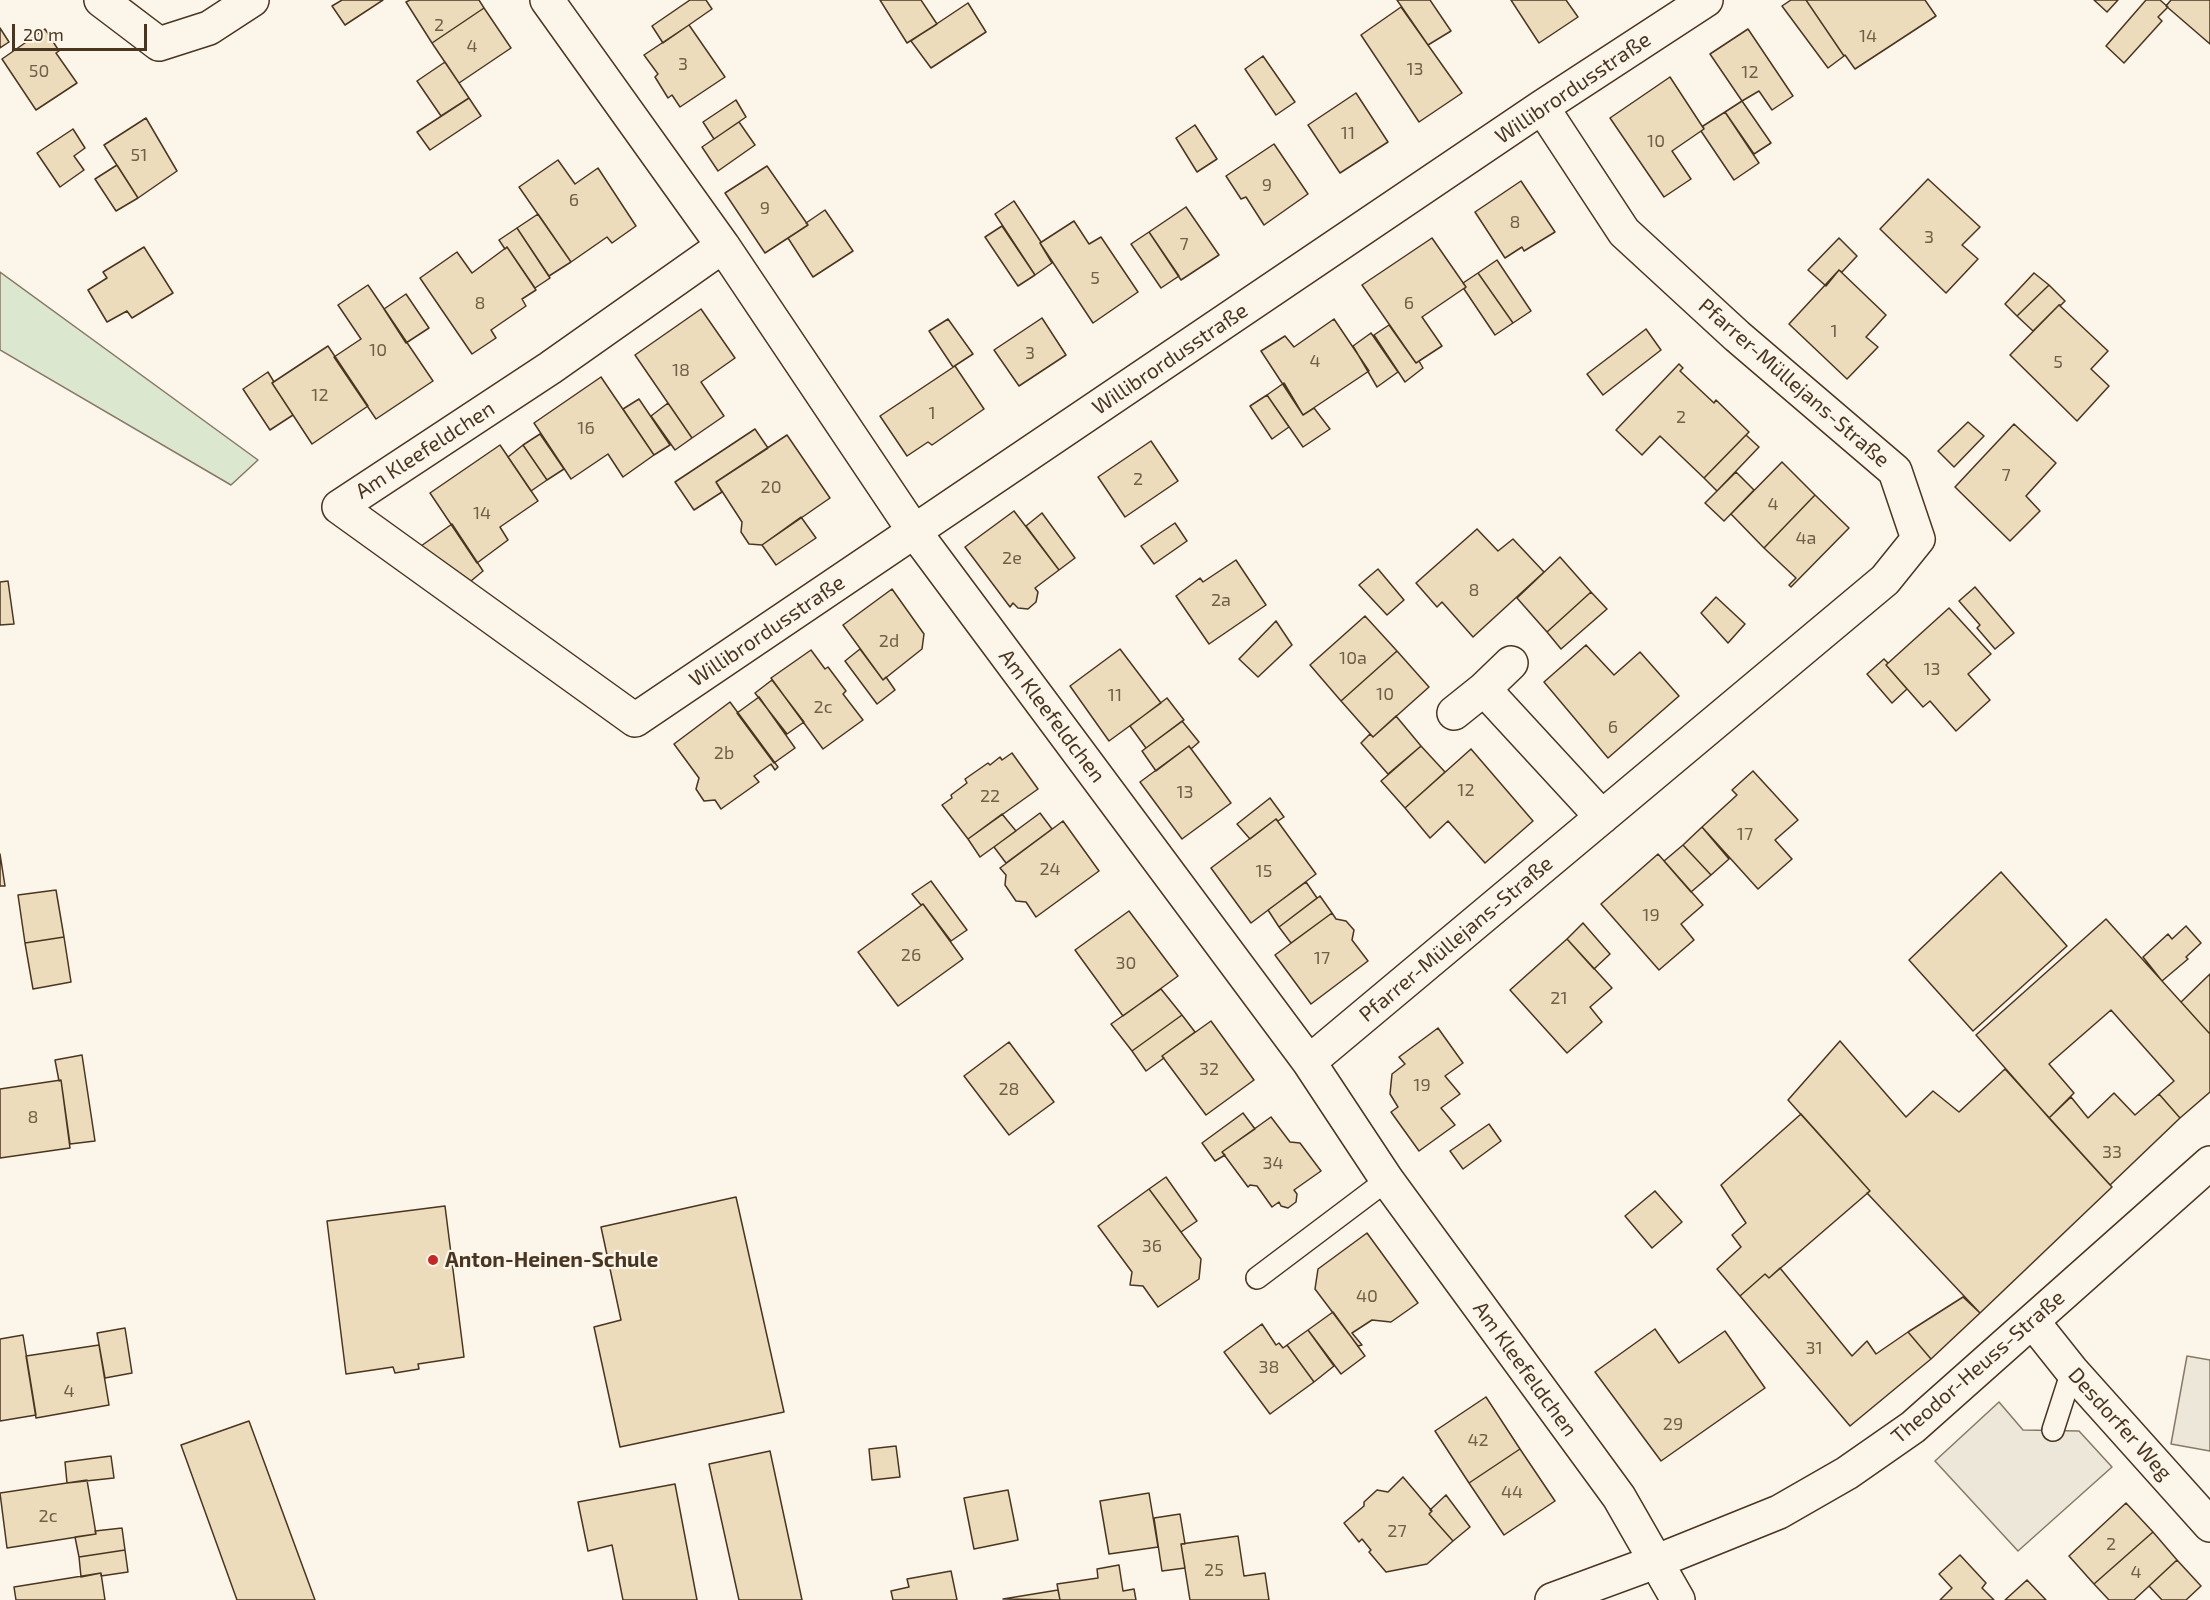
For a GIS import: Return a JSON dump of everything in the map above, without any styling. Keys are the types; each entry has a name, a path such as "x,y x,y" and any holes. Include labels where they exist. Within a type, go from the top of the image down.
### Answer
{"street":[{"path":"101,0 159,44 209,27 252,0"},
{"name":"Am Kleefeldchen","path":"547,0 723,246 914,531 1309,1062 1387,1180 1619,1497 1678,1600"},
{"name":"Willibrordusstraße","path":"636,720 1542,107 1706,0"},
{"name":"Pfarrer-Müllejans-Straße","path":"1309,1062 1885,580 1918,539 1895,471 1737,336 1624,232 1542,107"},
{"name":"Am Kleefeldchen","path":"636,720 339,507 550,368 723,246"},
{"path":"1454,713 1511,663"},
{"path":"1484,689 1602,817"},
{"name":"Theodor-Heuss-Straße","path":"1552,1600 1779,1512 1847,1473 1914,1427 2210,1162"},
{"name":"Desdorfer Weg","path":"2033,1322 2072,1371 2210,1525"}],"lane":[{"path":"1257,1278 1387,1180"},
{"path":"2054,1430 2072,1371"}],"green space":[{"path":"0,272 258,460 231,485 0,350"}],"shaded area":[{"path":"2187,1356 2210,1360 2210,1451 2171,1444"},
{"path":"1999,1402 2023,1430 2079,1431 2112,1467 2018,1551 1935,1461"}],"building":[{"path":"342,0 383,0 345,25 332,6"},
{"path":"410,0 479,0 484,8 432,43 406,2"},
{"path":"690,0 706,0 712,9 663,43 652,26"},
{"path":"880,0 921,0 937,24 907,43"},
{"path":"1397,0 1430,0 1451,31 1428,45"},
{"path":"1511,0 1566,0 1578,17 1539,43"},
{"path":"1791,0 1806,0 1844,56 1828,68 1782,6"},
{"path":"1806,0 1925,0 1936,16 1855,69"},
{"path":"2094,0 2118,0 2107,12"},
{"path":"2146,0 2160,0 2168,7 2158,17 2162,21 2124,63 2106,46"},
{"path":"2171,0 2210,0 2210,44 2166,6"},
{"path":"968,3 986,32 931,68 911,41"},
{"path":"1401,7 1462,93 1419,122 1361,35"},
{"path":"484,8 511,48 459,83 432,43"},
{"path":"689,25 725,77 680,107 672,95 668,98 655,77 658,74 644,55"},
{"path":"0,28 9,42 0,48"},
{"path":"45,29 59,51 56,53 77,83 36,110 2,59"},
{"path":"1748,29 1793,96 1772,110 1759,91 1742,101 1710,54"},
{"path":"1263,56 1295,102 1276,115 1245,69"},
{"path":"445,62 469,98 441,116 417,81"},
{"path":"1670,77 1704,129 1672,151 1691,179 1664,197 1610,118"},
{"path":"1356,93 1388,142 1340,173 1308,125"},
{"path":"469,98 481,116 430,150 417,132"},
{"path":"736,100 746,117 714,139 703,122"},
{"path":"1742,101 1771,143 1754,154 1725,112"},
{"path":"1725,112 1759,163 1734,180 1701,131 1704,129 1703,126"},
{"path":"146,118 177,171 138,198 104,145"},
{"path":"739,122 755,145 718,171 702,147"},
{"path":"1195,125 1217,159 1197,172 1176,138"},
{"path":"73,129 85,148 74,156 84,170 60,187 37,153"},
{"path":"1274,144 1308,194 1264,225 1246,197 1241,199 1226,176"},
{"path":"558,160 575,184 598,168 636,226 612,243 607,237 571,262 519,187"},
{"path":"117,165 138,198 116,211 95,179"},
{"path":"767,166 808,225 765,253 725,193"},
{"path":"1928,179 1980,227 1962,245 1978,259 1946,293 1880,229"},
{"path":"1521,181 1555,232 1524,251 1522,247 1505,258 1475,212"},
{"path":"1014,201 1052,263 1035,275 995,214"},
{"path":"1186,207 1219,255 1181,280 1149,232"},
{"path":"825,210 853,251 813,277 788,238"},
{"path":"538,214 571,262 549,276 517,228"},
{"path":"1074,221 1089,244 1101,237 1138,292 1093,323 1040,243"},
{"path":"1002,226 1035,275 1018,286 985,237"},
{"path":"517,228 550,278 535,288 507,247 505,249 499,240"},
{"path":"1149,232 1179,276 1161,288 1131,244"},
{"path":"1432,238 1466,287 1422,317 1442,346 1416,363 1362,285"},
{"path":"1839,238 1857,256 1842,272 1839,270 1826,286 1808,270"},
{"path":"144,247 173,293 132,318 127,311 107,322 88,290 107,278 103,272"},
{"path":"507,247 536,290 522,299 526,306 491,330 496,338 472,354 420,278 457,252 472,273"},
{"path":"1497,260 1531,311 1513,323 1478,273"},
{"path":"1839,270 1886,315 1866,337 1878,347 1847,379 1789,324"},
{"path":"1478,273 1513,323 1495,335 1464,289 1466,287 1463,283"},
{"path":"2034,273 2049,285 2017,316 2005,304"},
{"path":"368,285 433,381 376,419 334,357 361,339 338,305"},
{"path":"2049,285 2065,301 2033,331 2017,316"},
{"path":"406,294 429,328 406,343 384,309"},
{"path":"2059,305 2108,351 2091,369 2109,386 2077,421 2010,355"},
{"path":"701,309 735,358 701,382 724,416 692,438 635,355"},
{"path":"1042,318 1066,355 1019,386 994,350"},
{"path":"948,319 973,354 953,367 929,331"},
{"path":"1334,319 1369,371 1303,415 1261,351 1285,336 1294,347"},
{"path":"1389,325 1416,363 1419,361 1423,368 1405,382 1374,335"},
{"path":"1646,329 1661,350 1603,395 1587,374"},
{"path":"1371,333 1398,372 1377,387 1353,346"},
{"path":"328,346 368,406 312,444 272,383"},
{"path":"1679,364 1683,368 1680,371 1714,403 1716,400 1749,432 1704,478 1660,436 1642,455 1616,430"},
{"path":"955,366 984,409 932,445 928,442 907,456 880,416"},
{"path":"268,372 274,382 272,383 293,415 270,430 243,389"},
{"path":"601,377 654,455 623,477 608,454 571,479 534,423"},
{"path":"1284,383 1303,415 1314,408 1330,429 1303,447 1267,395"},
{"path":"1267,395 1289,427 1272,439 1250,406"},
{"path":"639,399 670,445 654,455 623,409"},
{"path":"668,403 692,438 675,450 651,416"},
{"path":"1968,422 1984,436 1954,467 1938,451"},
{"path":"2014,424 2056,463 2026,496 2040,511 2010,541 1955,487"},
{"path":"755,429 768,448 716,482 722,492 694,510 675,482"},
{"path":"540,434 564,469 547,480 523,445"},
{"path":"787,435 830,498 762,545 749,544 741,532 742,522 716,482"},
{"path":"1746,435 1759,447 1717,491 1704,478"},
{"path":"1151,441 1178,481 1125,517 1098,477"},
{"path":"500,445 538,501 500,527 508,540 477,563 430,493"},
{"path":"523,445 547,480 531,491 508,457"},
{"path":"1782,462 1815,495 1764,548 1731,514"},
{"path":"1736,472 1754,490 1724,521 1705,503"},
{"path":"1815,495 1849,528 1791,587 1789,585 1796,578 1764,548"},
{"path":"1014,511 1059,570 1035,588 1038,592 1036,602 1028,609 1018,608 1013,603 1010,607 965,547"},
{"path":"1042,513 1075,558 1059,570 1026,526"},
{"path":"801,517 816,538 776,565 762,545"},
{"path":"1175,523 1187,541 1154,564 1141,546"},
{"path":"452,524 483,571 471,581 421,546"},
{"path":"1477,529 1498,551 1513,539 1544,572 1473,637 1442,602 1437,607 1416,583"},
{"path":"1560,557 1591,592 1547,632 1517,598"},
{"path":"1236,560 1266,605 1209,644 1176,596 1200,578 1203,582"},
{"path":"1378,569 1404,600 1387,615 1359,585"},
{"path":"8,581 14,624 0,625 0,582"},
{"path":"1975,587 2014,633 1995,649 1977,628 1980,625 1959,601"},
{"path":"892,589 924,634 922,649 883,680 843,625"},
{"path":"1591,592 1607,609 1561,649 1547,632"},
{"path":"1716,597 1745,624 1728,643 1701,613"},
{"path":"1949,608 1991,654 1968,674 1990,700 1956,731 1930,701 1923,707 1886,665"},
{"path":"1365,616 1397,651 1341,701 1310,665"},
{"path":"1276,621 1292,645 1258,677 1239,659"},
{"path":"1586,645 1614,675 1640,652 1679,696 1608,758 1544,682"},
{"path":"860,649 883,680 886,677 895,690 877,704 845,661"},
{"path":"1120,649 1161,703 1109,741 1070,686"},
{"path":"811,650 825,669 828,667 846,691 843,694 863,720 823,749 771,678"},
{"path":"1397,651 1429,687 1373,737 1341,701"},
{"path":"1884,659 1888,663 1886,665 1907,689 1892,703 1867,674"},
{"path":"772,680 804,722 787,734 755,693"},
{"path":"759,697 795,748 774,763 737,713"},
{"path":"1167,698 1184,720 1146,748 1130,726"},
{"path":"730,702 778,767 775,770 771,764 754,776 759,782 721,809 715,800 704,801 696,789 699,778 674,744"},
{"path":"1396,716 1421,746 1388,774 1361,743 1370,734 1373,737"},
{"path":"1182,721 1199,742 1191,749 1189,746 1156,771 1142,751"},
{"path":"1189,746 1231,803 1182,839 1140,782"},
{"path":"1421,746 1445,772 1405,808 1381,781"},
{"path":"1471,749 1533,821 1485,863 1448,821 1430,838 1405,808"},
{"path":"1012,753 1038,789 968,839 942,805 967,783 965,779 988,763 990,765 1000,757 1002,760"},
{"path":"1753,771 1798,820 1775,840 1792,859 1758,889 1702,827 1737,795 1732,790"},
{"path":"1270,798 1284,817 1278,821 1276,819 1250,839 1237,824"},
{"path":"1040,813 1052,829 1006,863 994,847"},
{"path":"1002,814 1016,831 980,857 968,839"},
{"path":"1276,819 1316,874 1251,923 1211,868"},
{"path":"1063,821 1099,871 1036,917 1026,902 1016,901 1005,885 1006,875 1000,868"},
{"path":"1702,827 1729,859 1711,875 1683,845"},
{"path":"1683,845 1711,875 1691,892 1664,861"},
{"path":"0,854 5,886 0,886"},
{"path":"1658,854 1703,905 1681,924 1694,940 1659,970 1601,904"},
{"path":"2001,872 2067,946 1973,1031 1909,960"},
{"path":"931,881 967,930 951,941 923,904 921,905 912,894"},
{"path":"1306,882 1317,898 1279,927 1268,910"},
{"path":"56,890 64,937 25,943 18,895"},
{"path":"1320,896 1332,913 1291,943 1279,927"},
{"path":"923,904 963,959 898,1006 858,952"},
{"path":"1129,911 1178,976 1123,1016 1075,950"},
{"path":"1332,913 1336,919 1346,921 1354,930 1352,940 1368,961 1311,1004 1275,955"},
{"path":"2106,919 2210,1034 2210,1092 2180,1118 2159,1094 2174,1081 2111,1010 2049,1064 2074,1093 2049,1118 1976,1035"},
{"path":"1583,923 1610,954 1594,969 1567,939"},
{"path":"2186,926 2201,943 2186,957 2188,959 2162,981 2143,957 2168,934 2172,939"},
{"path":"64,937 71,982 33,989 25,943"},
{"path":"1567,939 1612,988 1590,1007 1602,1022 1567,1053 1510,990"},
{"path":"2210,974 2210,1034 2181,1002"},
{"path":"1161,989 1182,1015 1132,1051 1111,1024"},
{"path":"1182,1015 1195,1032 1146,1071 1132,1051"},
{"path":"1211,1021 1254,1080 1206,1115 1162,1056"},
{"path":"1438,1028 1463,1063 1445,1076 1460,1094 1441,1108 1455,1125 1419,1151 1391,1112 1398,1107 1390,1094 1392,1074 1405,1064 1399,1057"},
{"path":"1840,1041 1906,1117 1933,1091 1959,1112 2005,1069 2112,1187 1980,1313 1867,1193 1870,1191 1788,1100"},
{"path":"1009,1042 1054,1102 1009,1135 964,1076"},
{"path":"82,1055 95,1141 70,1144 61,1080 59,1081 55,1060"},
{"path":"61,1080 70,1148 0,1158 0,1089"},
{"path":"2114,1093 2135,1115 2159,1094 2180,1118 2110,1185 2049,1118 2071,1097 2088,1118"},
{"path":"1243,1113 1255,1129 1222,1152 1225,1155 1215,1161 1202,1143"},
{"path":"1801,1114 1870,1191 1769,1278 1765,1274 1740,1296 1717,1269 1741,1247 1732,1235 1746,1223 1721,1185"},
{"path":"1271,1117 1290,1142 1300,1143 1321,1171 1294,1190 1297,1194 1296,1202 1288,1208 1281,1206 1279,1202 1272,1207 1257,1186 1248,1187 1222,1152"},
{"path":"1489,1124 1501,1141 1463,1169 1450,1151"},
{"path":"1166,1177 1197,1221 1181,1232 1149,1189"},
{"path":"1149,1189 1201,1259 1199,1279 1158,1307 1143,1286 1130,1285 1132,1272 1098,1226"},
{"path":"1655,1191 1682,1222 1652,1248 1625,1216"},
{"path":"736,1197 784,1412 620,1447 594,1327 621,1320 601,1227"},
{"path":"445,1206 464,1357 418,1364 419,1369 395,1373 393,1367 346,1374 327,1221"},
{"path":"1367,1233 1418,1303 1391,1322 1372,1320 1352,1333 1362,1345 1358,1346 1315,1289 1318,1269"},
{"path":"1780,1268 1852,1356 1867,1341 1876,1354 1908,1332 1931,1359 1850,1426 1740,1296 1765,1274 1769,1278"},
{"path":"1963,1297 1980,1313 1931,1359 1908,1332"},
{"path":"1333,1312 1365,1356 1341,1374 1308,1330"},
{"path":"1262,1324 1276,1345 1279,1343 1283,1348 1287,1345 1314,1382 1270,1414 1224,1352"},
{"path":"125,1328 132,1373 105,1378 97,1333"},
{"path":"1655,1329 1679,1363 1725,1331 1765,1388 1661,1461 1595,1372"},
{"path":"1308,1330 1334,1366 1314,1382 1287,1345"},
{"path":"23,1335 36,1415 0,1421 0,1339"},
{"path":"99,1345 109,1405 36,1418 26,1356"},
{"path":"1486,1397 1520,1449 1469,1483 1435,1431"},
{"path":"249,1421 315,1600 237,1600 181,1445"},
{"path":"896,1446 900,1477 872,1480 869,1449"},
{"path":"1520,1449 1555,1501 1504,1535 1469,1483"},
{"path":"770,1451 802,1600 739,1600 709,1464"},
{"path":"111,1456 114,1478 67,1483 65,1462"},
{"path":"1403,1477 1432,1511 1429,1514 1453,1541 1427,1564 1386,1572 1369,1552 1371,1550 1362,1539 1359,1542 1344,1523 1364,1506 1364,1502 1377,1490 1388,1492"},
{"path":"87,1480 96,1534 7,1548 0,1493"},
{"path":"675,1484 697,1600 623,1600 612,1545 588,1551 578,1502"},
{"path":"1008,1490 1018,1540 974,1549 964,1498"},
{"path":"1149,1493 1158,1547 1109,1554 1100,1501"},
{"path":"1446,1495 1470,1527 1453,1541 1429,1514 1432,1511 1430,1510"},
{"path":"2126,1503 2153,1532 2094,1584 2069,1556"},
{"path":"1180,1514 1185,1544 1181,1544 1185,1568 1162,1571 1154,1518"},
{"path":"122,1528 125,1550 79,1557 75,1537 96,1534 95,1531"},
{"path":"2153,1532 2177,1560 2134,1600 2109,1600 2094,1584"},
{"path":"1238,1536 1244,1576 1265,1573 1269,1600 1190,1600 1181,1544"},
{"path":"125,1550 128,1572 101,1576 101,1573 81,1577 79,1557"},
{"path":"1960,1555 1986,1583 1982,1588 1994,1600 1940,1600 1952,1588 1939,1574"},
{"path":"2177,1560 2201,1586 2186,1600 2162,1600 2149,1586"},
{"path":"1119,1565 1123,1591 1134,1589 1136,1600 1060,1600 1057,1584 1098,1578 1097,1569"},
{"path":"951,1571 957,1600 893,1600 891,1591 909,1587 907,1579"},
{"path":"101,1573 105,1600 16,1600 14,1587"},
{"path":"2027,1580 2046,1600 2005,1600"},
{"path":"1058,1590 1060,1600 1003,1599"}],"place":[{"name":"Anton-Heinen-Schule","path":"433,1260"}]}
